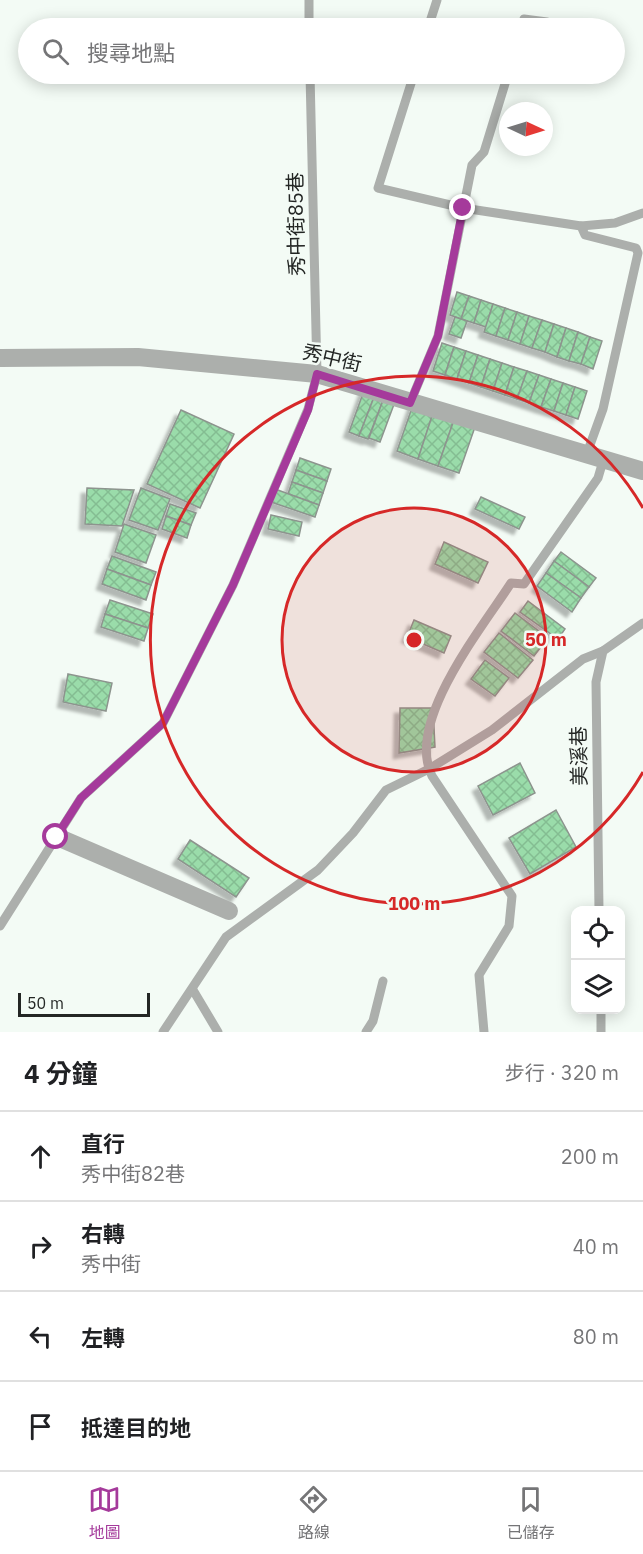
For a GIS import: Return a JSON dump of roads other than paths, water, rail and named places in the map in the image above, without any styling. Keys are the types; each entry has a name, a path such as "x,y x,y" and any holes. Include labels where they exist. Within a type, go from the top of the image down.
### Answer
{"street":[{"name":"秀中街","path":"0,358 138,357 317,374 595,459 643,471"},
{"path":"56,837 229,911"}],"lane":[{"path":"309,0 309,18"},
{"path":"431,18 437,0"},
{"name":"秀中街85巷","path":"0,926 81,798 163,723 233,585 308,410 317,374 310,84"},
{"path":"411,84 378,188 463,208 581,226 615,223 643,213"},
{"path":"410,403 438,336 472,165 484,152 505,84"},
{"path":"484,1032 479,975 508,926 512,896 429,769 426,743 431,718 442,691 511,583 524,584 598,478 595,459 603,409 638,253 636,248 585,235 581,226"},
{"path":"163,1032 226,937 318,870 353,832 386,790 429,769 492,730 583,659 603,651 643,622"},
{"name":"美溪巷","path":"599,906 596,682 603,651"},
{"path":"366,1032 373,1022 383,981"},
{"path":"193,990 218,1032"},
{"path":"601,1014 601,1032"}]}
